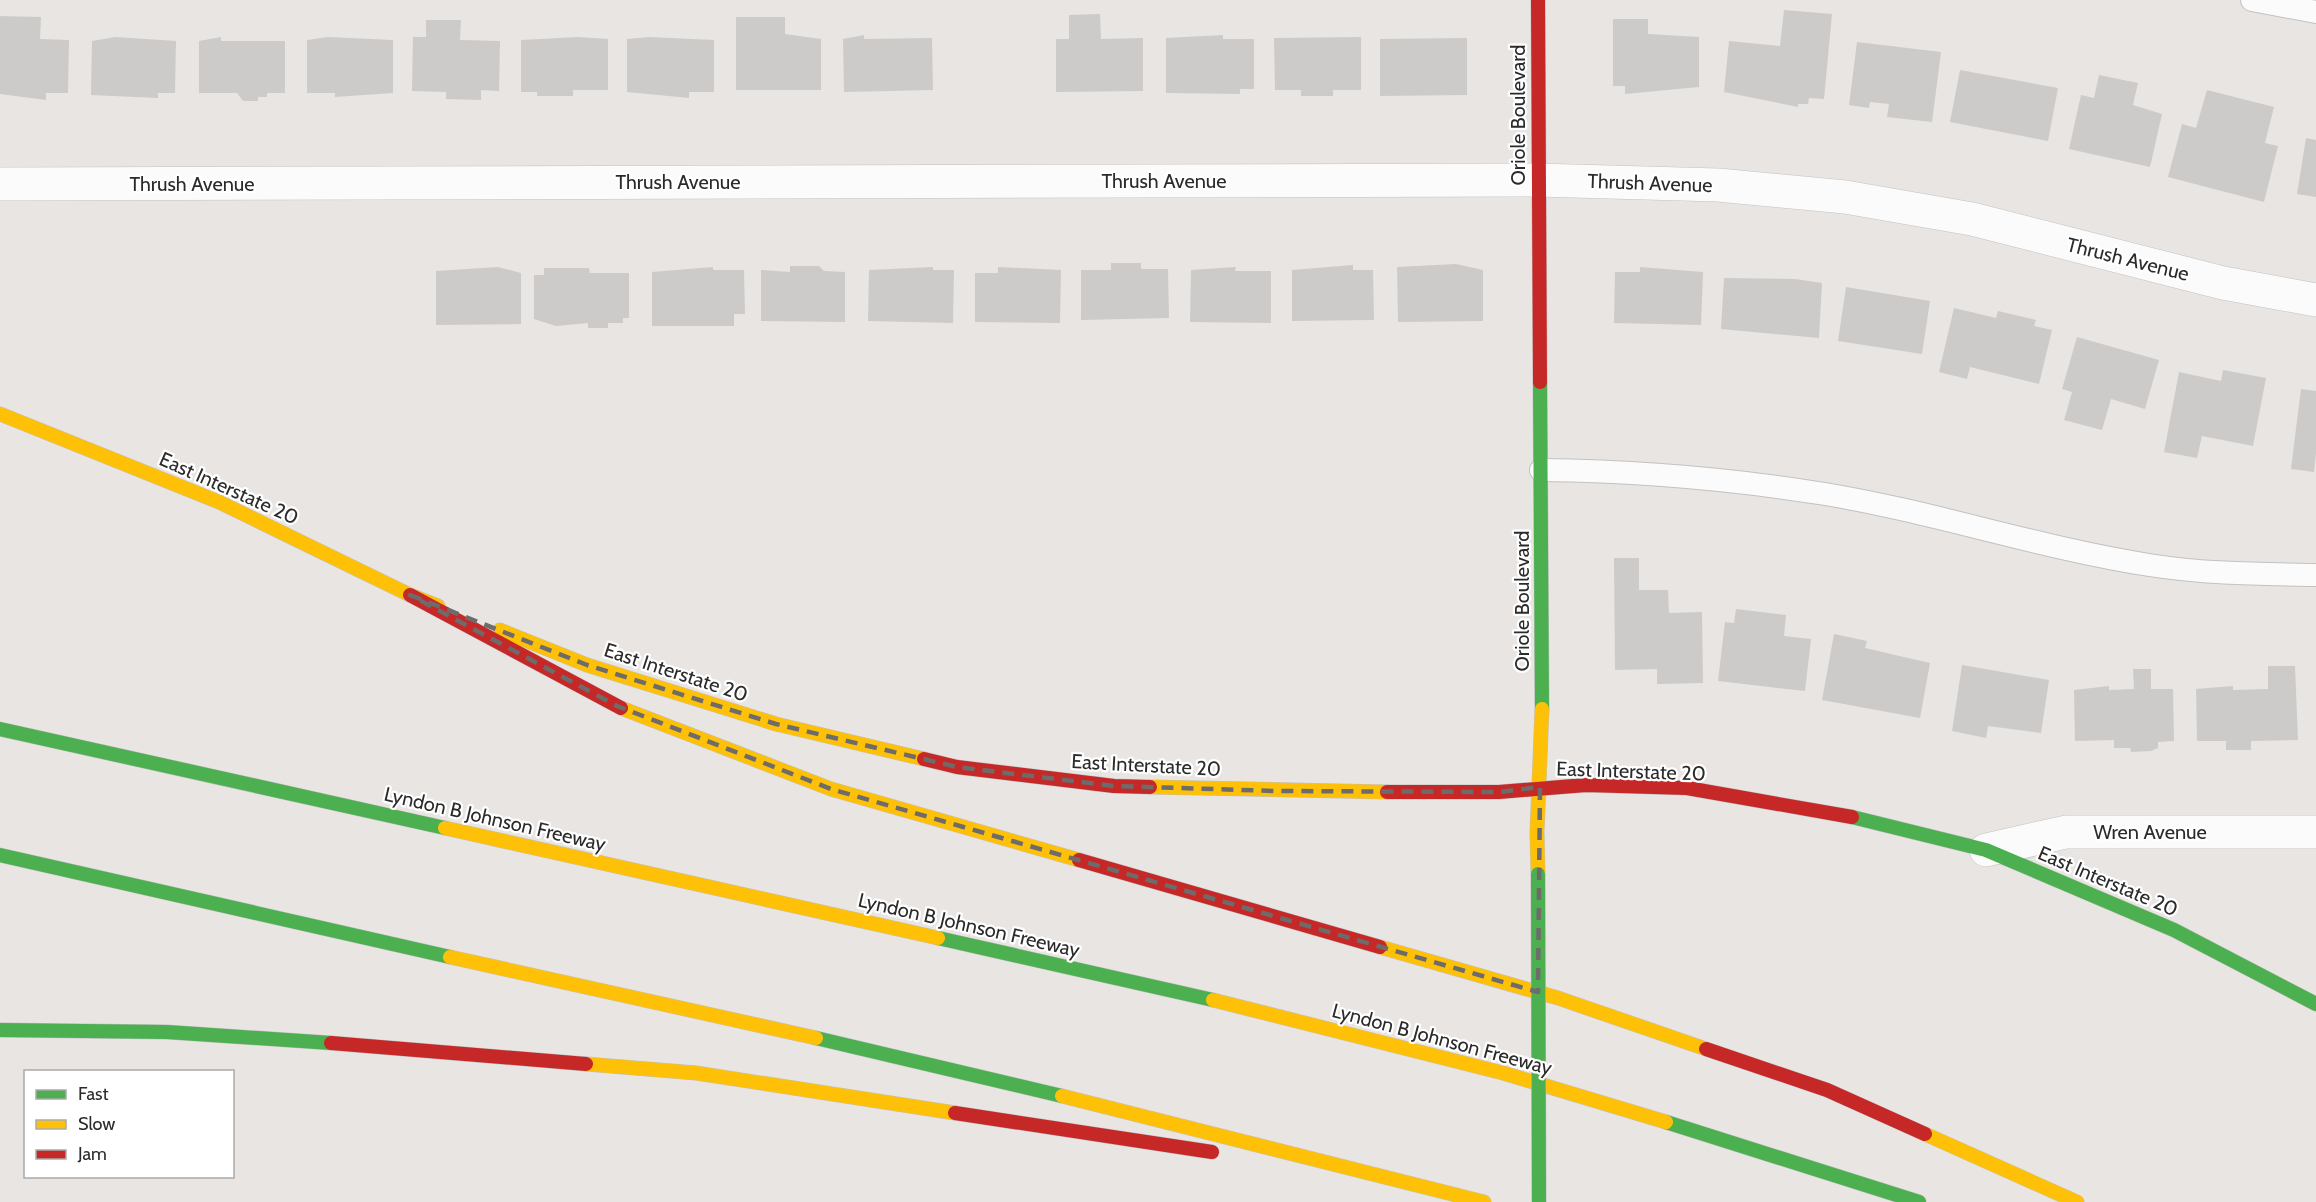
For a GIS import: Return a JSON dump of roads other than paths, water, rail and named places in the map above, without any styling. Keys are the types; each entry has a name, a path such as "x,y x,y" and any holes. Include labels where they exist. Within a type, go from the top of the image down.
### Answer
{"main road":[{"name":"Oriole Boulevard","path":"1538,0 1542,733 1538,874 1539,1202"},
{"name":"East Interstate 20","path":"0,414 219,501 410,595 587,665 776,724 957,767 1126,787 1274,791 1475,792 1586,785 1687,788 1835,813 1986,850 2174,930 2316,1004"},
{"path":"410,595 617,706 831,789 1558,998 1827,1090 2077,1202"},
{"name":"Lyndon B Johnson Freeway","path":"0,729 1194,995 1503,1073 1788,1159 1919,1202"},
{"path":"0,855 908,1058 1484,1202"},
{"path":"0,1030 189,1033 696,1073 1229,1155"},
{"path":"1253,1158 1419,1184"}],"street":[{"name":"Thrush Avenue","path":"0,184 1538,180 1718,185 1845,197 1972,219 2223,283 2316,300"},
{"name":"Wren Avenue","path":"1986,850 2066,832 2316,832"}],"lane":[{"path":"2252,0 2316,12"},
{"path":"1541,470 1593,471 1726,482 1826,495 2148,565 2217,574 2316,575"}]}
